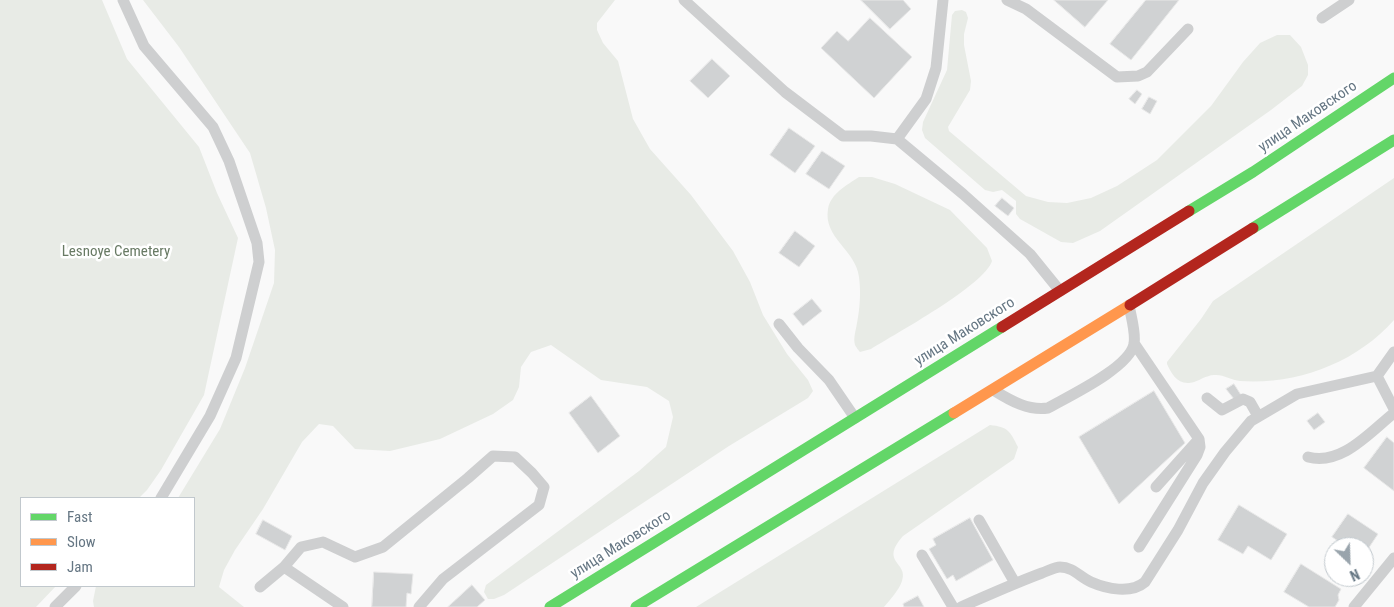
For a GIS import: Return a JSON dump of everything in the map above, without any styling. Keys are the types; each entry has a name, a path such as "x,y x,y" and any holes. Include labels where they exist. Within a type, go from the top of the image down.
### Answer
{"highway":[{"name":"улица Маковского","path":"550,607 1253,172 1394,78"},
{"path":"636,607 994,390 1394,140"}],"lane":[{"path":"123,0 144,46 213,127 229,161 257,243 259,262 236,358 210,416 162,497"},
{"path":"684,0 786,92 843,136 897,138 1030,254 1060,291"},
{"path":"897,138 926,99 936,68 942,0"},
{"path":"1007,0 1026,9 1117,77 1138,76 1147,72 1188,29"},
{"path":"1322,18 1349,0"},
{"path":"1129,306 1134,343 1199,439 1200,446 1197,455 1139,547"},
{"path":"779,324 798,348 829,380 855,418"},
{"path":"994,390 1013,402 1039,410 1048,408 1117,368 1126,359 1134,343"},
{"path":"961,607 1015,583 1059,567 1074,570 1091,582 1125,590 1138,588 1145,582 1178,530 1204,483 1225,452 1238,435 1258,416 1297,394 1377,376 1394,352"},
{"path":"1308,457 1328,458 1352,448 1394,411 1377,376"},
{"path":"1207,398 1222,410 1243,399 1250,402 1258,416"},
{"path":"1156,487 1199,439"},
{"path":"260,587 284,567 301,548 323,542 355,557 383,547 493,456 515,457 544,487 539,505 444,578 419,607"},
{"path":"979,520 1015,583"},
{"path":"922,555 952,607"},
{"path":"1354,607 1394,559"},
{"path":"284,567 343,607"},
{"path":"56,607 75,587"}],"green space":[{"name":"Lesnoye Cemetery","path":"0,0 102,0 127,59 199,147 217,193 238,238 204,395 161,470 140,497 20,497 20,587 55,587 36,607 0,607"},
{"path":"143,0 615,0 597,23 597,30 603,43 618,61 633,119 650,149 691,195 733,251 750,282 763,315 787,354 808,380 813,391 808,398 729,446 504,595 488,599 484,592 486,585 639,471 666,447 673,417 669,401 647,387 601,380 551,345 531,352 521,367 519,387 513,400 493,414 440,439 390,451 355,449 333,426 319,424 302,442 263,509 235,550 224,570 219,587 244,607 94,607 93,601 96,587 195,587 195,497 179,497 220,429 245,368 274,283 275,250 266,208 250,153 179,47"},
{"path":"962,10 966,12 968,18 964,34 964,45 971,81 970,90 948,127 949,131 1026,196 1048,202 1067,203 1091,198 1117,186 1157,160 1211,106 1243,62 1260,43 1277,35 1290,35 1301,47 1308,65 1308,75 1302,86 1271,110 1100,231 1073,243 1061,242 1020,219 1016,214 1016,201 1002,190 993,192 985,190 925,138 922,130 923,122 947,70 952,15 955,11"},
{"path":"859,177 872,177 895,184 950,210 987,248 992,261 986,271 974,283 957,295 871,349 860,352 854,340 860,288 857,268 830,228 828,219 828,209 832,198"},
{"path":"1394,178 1394,320 1379,335 1344,359 1304,375 1283,379 1240,381 1221,375 1214,375 1189,383 1181,382 1175,377 1167,362 1213,301"},
{"path":"990,425 1001,427 1008,431 1018,447 1014,459 903,536 896,545 894,552 896,562 902,570 902,581 897,591 884,607 696,607"}],"building":[{"path":"861,0 903,0 911,9 890,29"},
{"path":"1054,0 1108,0 1085,27"},
{"path":"1146,0 1179,0 1131,60 1110,44"},
{"path":"870,18 912,57 874,98 821,48 837,31 848,41"},
{"path":"712,59 730,76 708,98 690,81"},
{"path":"1137,90 1142,94 1135,104 1129,99"},
{"path":"1149,97 1157,101 1150,114 1142,109"},
{"path":"789,128 815,146 795,173 770,155"},
{"path":"822,151 845,166 829,189 806,174"},
{"path":"1002,198 1014,208 1008,216 995,206"},
{"path":"795,231 815,246 799,267 779,253"},
{"path":"812,299 822,311 803,326 793,314"},
{"path":"1234,384 1241,395 1234,399 1226,389"},
{"path":"1154,391 1185,443 1119,504 1079,437"},
{"path":"591,396 620,436 598,453 569,413"},
{"path":"1318,413 1325,422 1314,430 1307,421"},
{"path":"1387,437 1394,443 1394,491 1364,468"},
{"path":"1239,505 1287,534 1271,560 1248,546 1243,554 1218,540"},
{"path":"1348,514 1378,534 1374,540 1374,537 1332,537"},
{"path":"970,518 993,560 956,581 953,575 947,579 929,549 936,545 933,539"},
{"path":"263,520 292,536 285,550 256,534"},
{"path":"1301,564 1324,578 1324,587 1338,587 1341,589 1338,595 1339,600 1335,607 1309,607 1284,592"},
{"path":"374,572 413,574 411,594 407,593 406,607 372,607"},
{"path":"472,585 485,600 477,607 448,607"},
{"path":"918,596 924,607 904,607 903,604"}],"traffic: fast":[{"path":"1189,211 1253,172 1394,78"},
{"path":"1253,228 1394,140"},
{"path":"550,607 1002,327"},
{"path":"636,607 954,413"}],"traffic: slow":[{"path":"954,413 1130,305"}],"traffic: jam":[{"path":"1002,327 1189,211"},
{"path":"1130,305 1253,228"}]}
